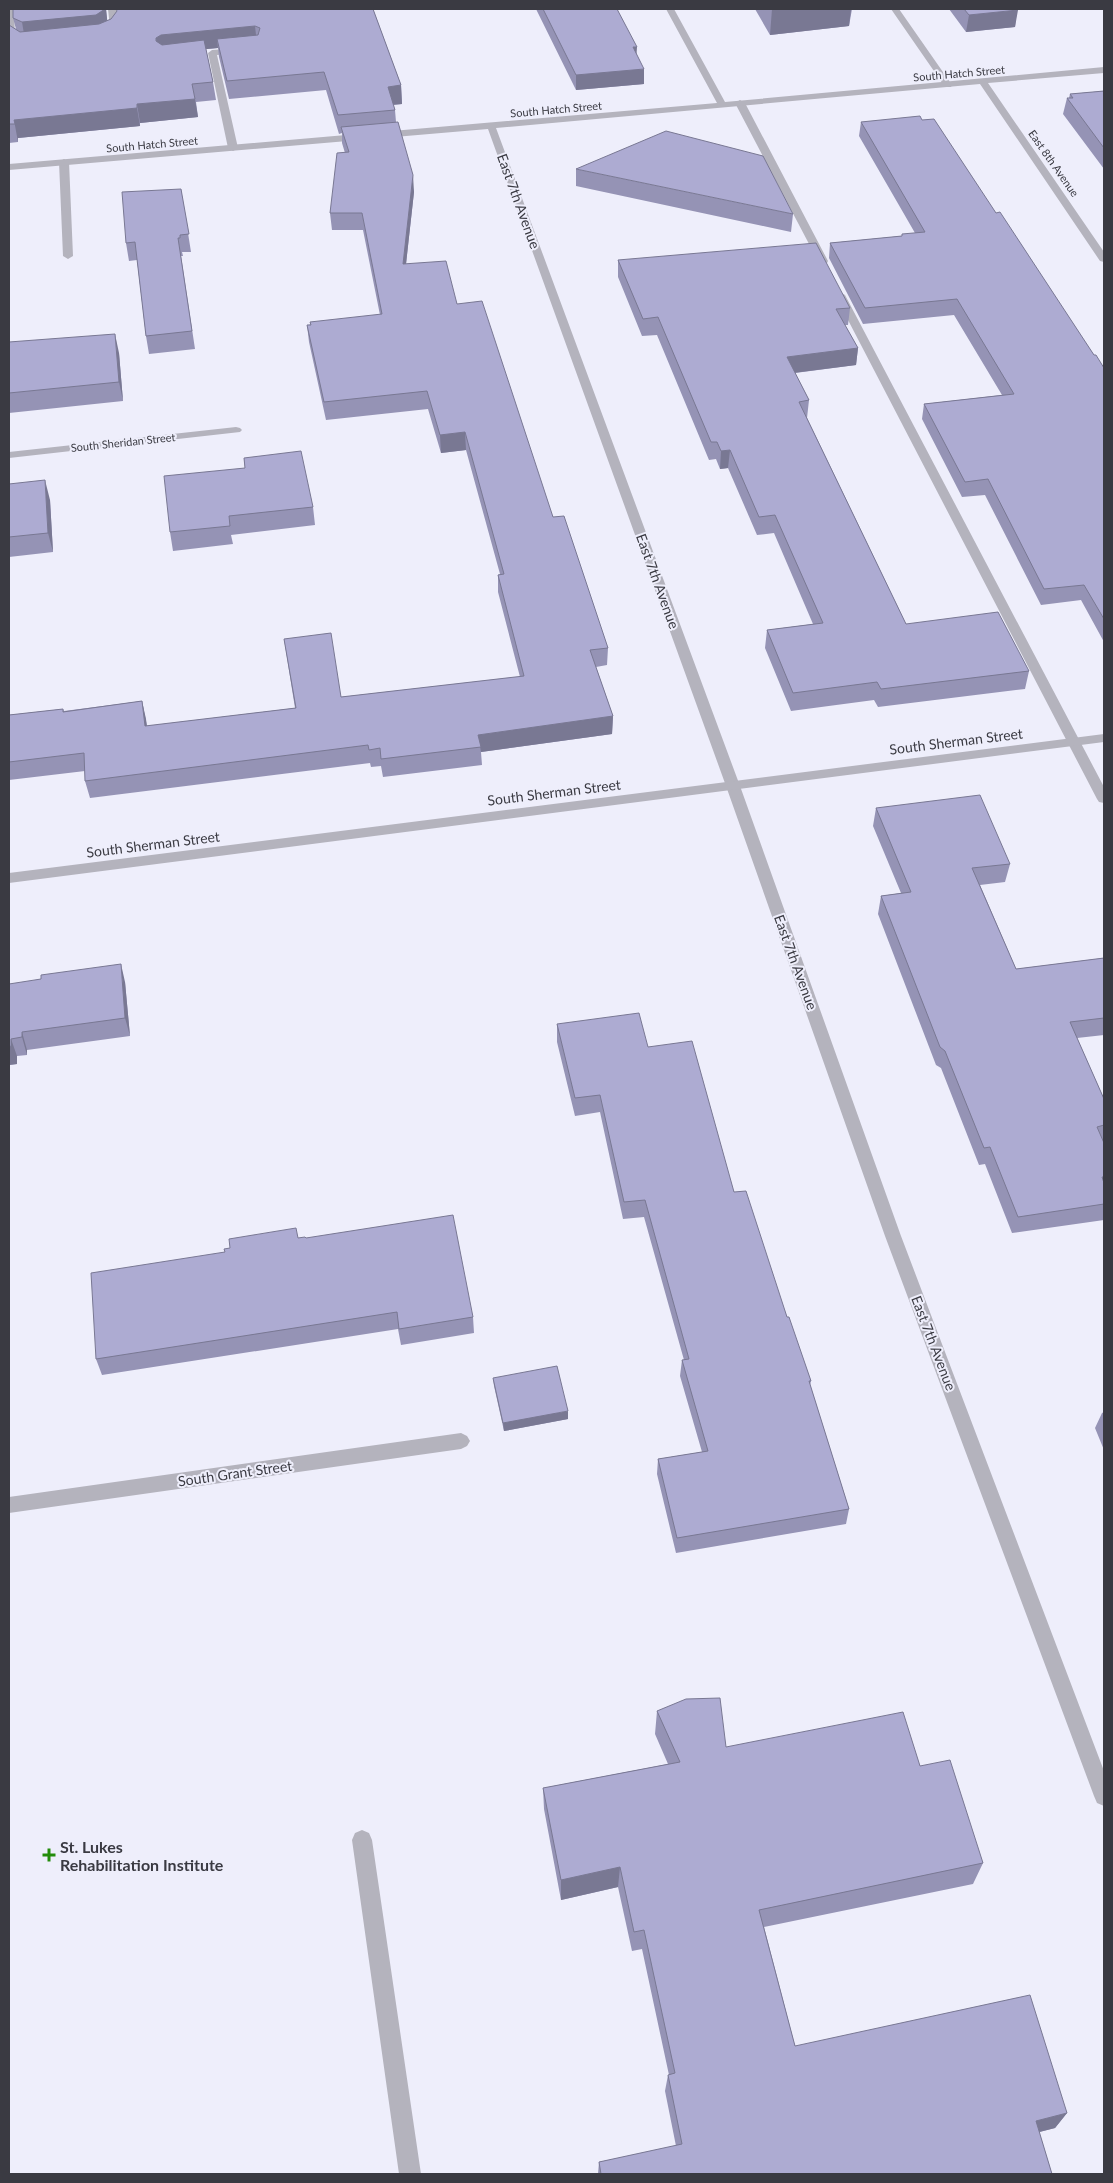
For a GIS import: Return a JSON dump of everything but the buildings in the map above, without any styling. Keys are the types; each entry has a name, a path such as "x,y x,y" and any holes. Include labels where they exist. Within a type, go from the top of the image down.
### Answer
{"street":[{"path":"10,9 11,38 23,45"},
{"path":"102,37 110,33 114,28 112,9"},
{"path":"670,9 722,104"},
{"path":"895,9 948,85"},
{"path":"233,148 207,53 248,50"},
{"name":"South Hatch Street","path":"9,167 491,126 1104,70"},
{"name":"East 8th Avenue","path":"983,82 1104,259"},
{"path":"740,103 827,269"},
{"name":"East 7th Avenue","path":"491,126 733,786 893,1236 1104,1796"},
{"path":"64,162 68,256"},
{"path":"836,287 1104,799"},
{"name":"South Sheridan Street","path":"9,455 236,430"},
{"name":"South Sherman Street","path":"9,878 1104,738"},
{"name":"South Grant Street","path":"9,1505 461,1441"},
{"path":"362,1840 410,2174"}],"place":[{"name":"St. Lukes Rehabilitation Institute","path":"49,1855"}]}
